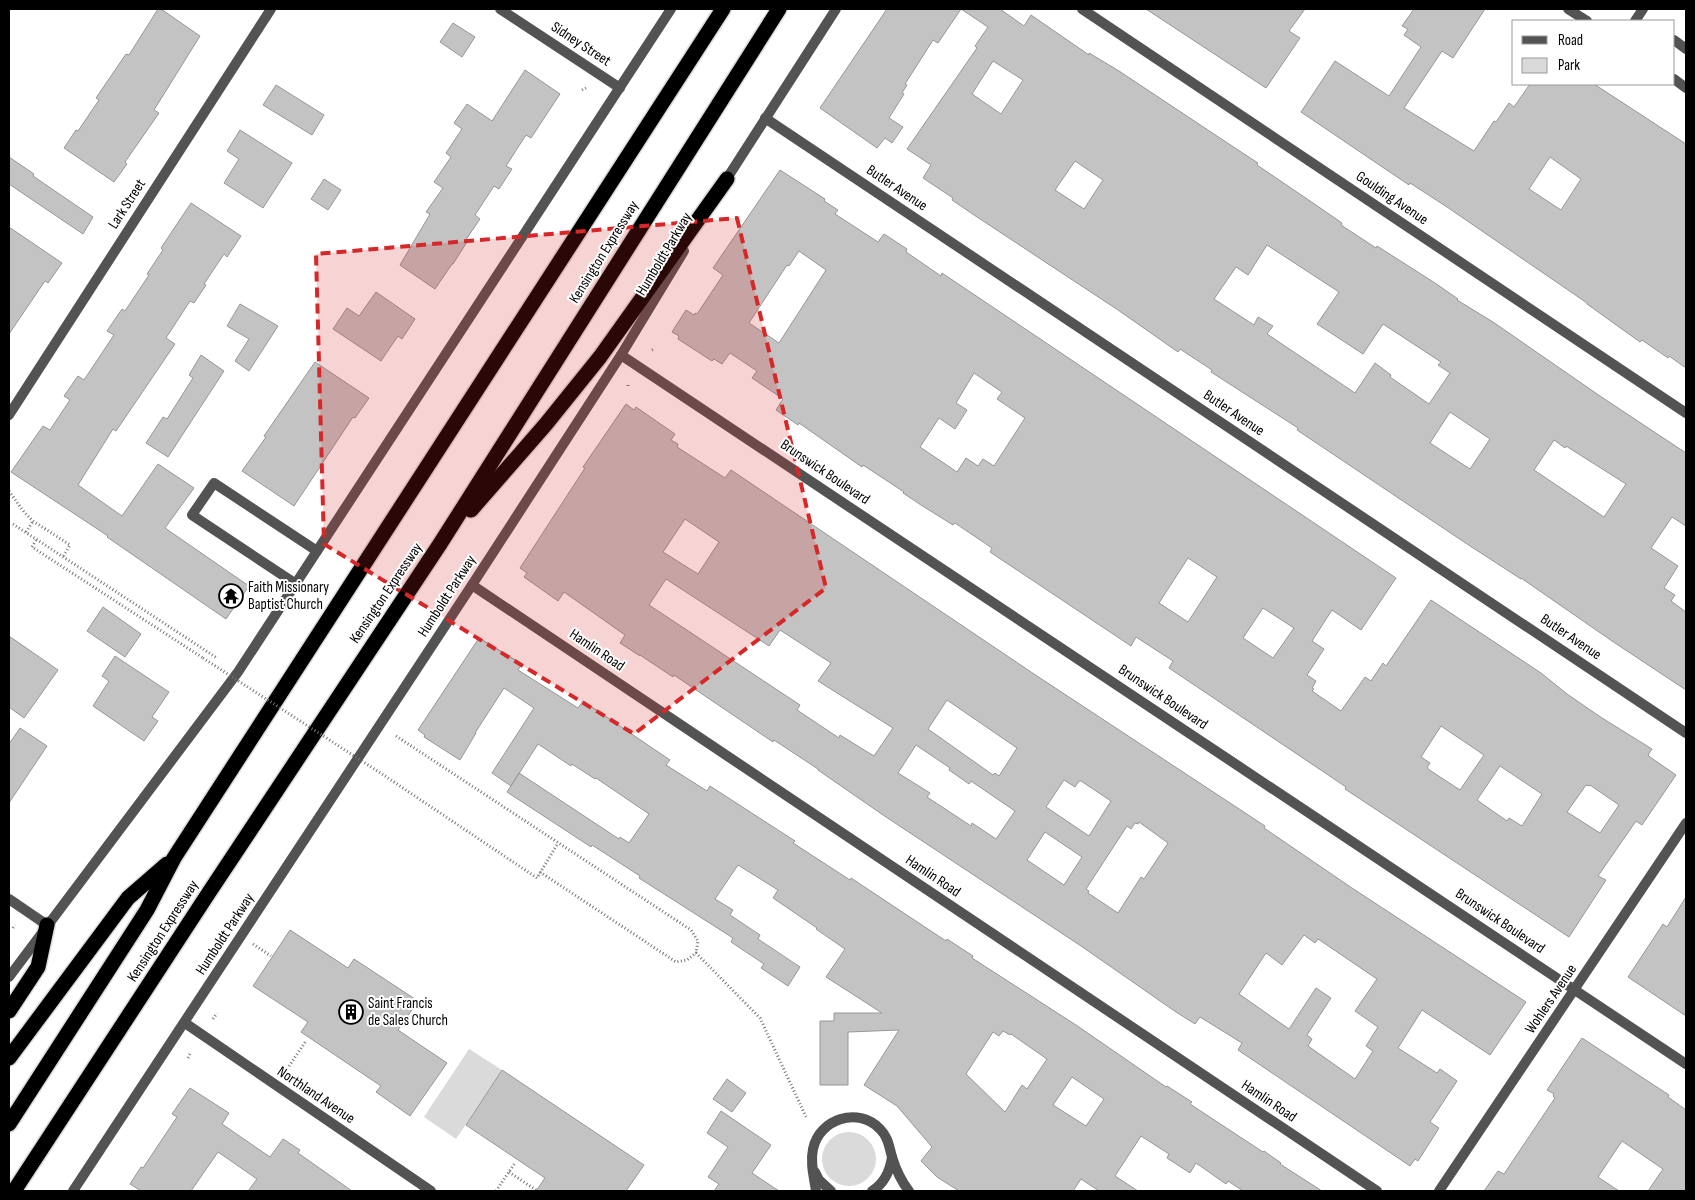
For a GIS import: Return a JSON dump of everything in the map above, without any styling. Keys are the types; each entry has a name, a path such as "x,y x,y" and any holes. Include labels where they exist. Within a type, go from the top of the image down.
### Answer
{"highway":[{"name":"Kensington Expressway","path":"9,1124 147,910 174,858 723,9"},
{"name":"Kensington Expressway","path":"14,1191 211,889 440,544 779,9"},
{"path":"440,544 546,424 600,357 727,178"},
{"path":"9,1058 128,898 174,858"},
{"path":"9,1011 38,967 47,925"}],"street":[{"name":"Lark Street","path":"9,415 271,9"},
{"name":"Sidney Street","path":"500,9 620,88"},
{"path":"9,977 238,672 671,9"},
{"name":"Humboldt Parkway","path":"72,1191 185,1023 621,355 727,178 836,9"},
{"name":"Goulding Avenue","path":"1082,9 1686,413"},
{"path":"1568,9 1585,20"},
{"path":"1675,41 1686,48"},
{"path":"1675,80 1686,88"},
{"name":"Butler Avenue","path":"765,118 1686,733"},
{"name":"Brunswick Boulevard","path":"621,355 1686,1064"},
{"path":"296,584 192,515 214,483 317,551"},
{"name":"Hamlin Road","path":"472,585 1377,1191"},
{"name":"Wohlers Avenue","path":"1439,1191 1686,823"},
{"path":"9,899 47,925"},
{"name":"Northland Avenue","path":"185,1023 431,1191"},
{"path":"831,1191 819,1180 813,1168 812,1157 816,1138 826,1126 848,1117 862,1118 871,1122 883,1133 890,1145 898,1172 909,1191"},
{"path":"872,1191 881,1185 890,1170 892,1157 890,1145"},
{"path":"812,1157 816,1191"}],"path":[{"path":"9,491 33,521 70,544 63,557"},
{"path":"26,532 33,521"},
{"path":"13,524 218,658"},
{"path":"36,540 32,546 385,776 537,878 558,843"},
{"path":"396,736 691,930 698,941 696,953 687,960 676,962 540,872"},
{"path":"254,944 271,956"},
{"path":"696,953 760,1018 807,1119"},
{"path":"213,1019 217,1013"},
{"path":"284,1073 306,1041"},
{"path":"188,1058 191,1052"},
{"path":"496,1191 515,1163"},
{"path":"509,1172 536,1190"}],"highlighted area":[{"path":"737,218 826,588 634,734 324,544 316,254"}],"green space":[{"path":"469,1049 502,1070 456,1139 424,1117"},
{"path":"844,1132 854,1132 864,1136 872,1144 876,1159 872,1174 864,1182 854,1186 844,1186 834,1182 826,1174 822,1164 822,1154 826,1144 834,1136"}],"building":[{"path":"158,9 161,9 200,36 154,110 159,113 125,162 127,164 114,182 64,148 99,100 96,98 126,54 129,55"},
{"path":"887,9 961,9 938,43 933,40 905,84 907,85 902,93 904,94 889,118 903,127 892,143 885,138 877,148 820,108"},
{"path":"961,9 1000,9 1024,26 1031,15 1089,55 1089,53 1119,71 1258,163 1257,165 1342,223 1341,225 1435,283 1457,300 1493,322 1686,453 1686,526 1672,517 1651,548 1678,566 1664,588 1675,595 1671,601 1686,612 1686,690 1297,430 1298,428 1211,372 1212,370 1180,349 1178,352 952,200 953,198 923,178 931,165 907,149 977,48 975,46 988,27","holes":["993,61 1023,80 1001,114 972,94","1075,161 1103,180 1084,209 1055,190","1267,245 1339,292 1317,324 1363,354 1383,324 1441,362 1438,365 1450,373 1429,404 1390,377 1391,375 1375,363 1355,393 1267,334 1273,326 1258,317 1254,325 1214,299 1236,267 1248,275","1450,412 1490,439 1470,469 1430,443","1554,440 1626,484 1604,517 1534,470"]},
{"path":"1146,9 1305,9 1289,31 1300,38 1266,88"},
{"path":"1414,9 1485,9 1453,58 1442,51 1404,108 1474,151 1494,121 1496,122 1509,103 1514,107 1529,85 1596,85 1686,144 1686,368 1642,340 1640,342 1587,303 1447,207 1410,183 1409,185 1301,112 1335,61 1389,96 1421,47 1404,35 1408,29 1402,26","holes":["1550,157 1581,179 1561,210 1529,189"]},
{"path":"453,23 475,37 462,57 440,42"},
{"path":"525,70 560,94 531,138 526,135 506,166 512,169 499,189 494,186 475,215 480,219 465,241 467,242 453,264 435,289 400,265 430,214 426,212 443,188 434,182 451,157 446,153 462,129 454,123 467,104 492,121"},
{"path":"276,85 324,115 312,135 263,105"},
{"path":"240,130 292,163 263,208 224,183 239,159 227,151"},
{"path":"9,157 34,174 33,176 93,217 83,234 9,184"},
{"path":"780,170 825,199 824,201 838,210 835,214 878,242 884,234 907,249 906,252 941,276 942,273 1396,578 1361,630 1332,610 1312,641 1324,649 1307,675 1316,681 1312,691 1341,711 1365,677 1371,681 1383,663 1386,666 1431,600 1541,673 1602,718 1652,749 1648,755 1676,775 1642,825 1636,821 1598,876 1606,880 1569,937 1345,789 1346,787 1169,668 1173,661 1136,637 1131,646 990,552 992,548 955,523 953,525 921,505 799,423 798,425 776,410 783,399 752,378 757,371 730,353 722,364 714,359 712,361 678,339 679,336 672,332 686,310 694,315 695,313 697,314 723,275 713,268","holes":["799,251 826,270 779,343 749,323 787,265 789,266","974,373 1002,392 997,399 1025,418 994,466 983,459 978,466 966,458 957,472 920,447 939,418 955,429 967,410 956,403","1188,558 1217,577 1188,622 1159,603","1263,608 1294,628 1273,658 1243,638","1441,726 1484,755 1460,790 1427,768 1430,763 1421,757","1500,766 1542,794 1522,826 1509,818 1507,821 1477,800","1586,785 1590,785 1619,805 1600,833 1567,812"]},
{"path":"324,179 341,190 328,210 311,199"},
{"path":"191,203 241,236 227,257 224,254 194,303 190,301 166,338 175,344 116,431 113,429 78,485 122,516 158,464 194,488 165,528 249,586 226,619 108,536 11,472 43,426 50,430 70,400 64,396 78,376 84,380 114,335 107,331 122,309 125,311 149,275 147,274 163,250 161,248"},
{"path":"9,227 62,263 48,283 45,281 9,334"},
{"path":"376,292 415,319 402,339 398,336 381,361 333,329 347,308 359,316"},
{"path":"240,304 278,326 249,371 235,361 249,339 227,326"},
{"path":"201,355 224,371 168,457 146,443 163,417 167,419 193,378 189,375"},
{"path":"315,362 369,398 355,418 353,417 294,506 242,471"},
{"path":"626,404 634,410 636,407 675,434 671,440 678,444 677,447 725,478 731,470 1034,674 1265,826 1264,828 1352,888 1526,1002 1490,1055 1422,1010 1398,1048 1437,1073 1440,1069 1457,1081 1430,1122 1439,1128 1418,1161 1415,1159 1410,1166 1238,1050 1242,1043 1200,1017 1195,1024 1176,1012 1081,946 883,815 818,769 774,740 773,742 674,675 673,677 620,643 625,635 564,592 558,601 524,577 527,573 520,568 585,468 583,467","holes":["685,519 719,542 698,574 663,552","666,579 769,646 780,630 831,663 818,681 893,728 874,756 840,735 839,738 797,710 800,705 649,605","947,700 1017,748 999,776 995,773 993,775 928,729","916,745 950,768 949,770 969,784 971,781 1015,811 996,839 972,823 971,826 927,797 930,793 898,773","1064,780 1075,787 1081,781 1111,801 1089,836 1046,807","1139,822 1168,843 1144,879 1141,877 1118,913 1088,893 1089,891 1086,889 1127,826 1131,829 1135,823 1138,824","1045,832 1082,857 1064,885 1027,860","1304,935 1315,943 1318,939 1377,979 1355,1011 1378,1027 1366,1046 1373,1051 1355,1079 1308,1046 1312,1039 1307,1035 1331,998 1316,988 1289,1029 1239,994 1266,953 1282,965"]},
{"path":"103,607 141,634 125,657 87,631"},
{"path":"9,636 58,670 24,718 9,707"},
{"path":"479,638 522,664 518,670 578,708 583,701 670,760 666,765 707,791 710,786 795,841 793,843 850,880 851,878 946,941 947,939 973,956 972,958 1076,1025 1166,1087 1192,1102 1190,1104 1322,1191 1243,1191 1228,1181 1226,1184 1196,1163 1190,1173 1167,1158 1169,1154 1141,1136 1115,1176 1138,1191 1099,1191 1081,1179 1073,1191 959,1191 937,1177 921,1161 932,1147 897,1106 864,1085 899,1030 848,1032 848,1085 820,1085 820,1021 834,1021 834,1013 882,1013 826,977 845,949 773,898 778,890 738,865 715,899 733,910 730,915 760,935 758,939 800,967 788,986 761,968 764,964 731,942 733,938 639,878 640,876 592,845 591,847 507,792 511,786 492,773 534,708 504,688 460,760 424,737 425,735 418,730","holes":["538,744 571,766 572,764 596,778 649,814 629,843 620,837 619,839 519,773","1003,1031 1011,1034 1047,1059 1027,1089 1022,1085 1005,1112 966,1074 993,1032 999,1036","1072,1077 1104,1099 1086,1126 1053,1105"]},
{"path":"115,656 169,692 152,717 158,721 144,741 93,706 109,681 102,676"},
{"path":"20,728 47,746 9,803 9,744"},
{"path":"1686,897 1686,1016 1628,977 1663,924 1667,927"},
{"name":"Saint Francis de Sales Church","path":"290,930 348,968 354,959 418,1001 398,1030 447,1063 410,1116 376,1092 381,1086 301,1032 308,1022 253,986"},
{"path":"1582,1038 1669,1095 1668,1097 1686,1110 1686,1191 1648,1191 1663,1169 1622,1141 1598,1177 1619,1191 1484,1191 1498,1171 1504,1174 1555,1098 1554,1094 1547,1090"},
{"path":"502,1070 644,1165 626,1191 536,1191 545,1178 466,1125"},
{"path":"727,1079 746,1093 732,1112 713,1099"},
{"path":"190,1088 229,1113 222,1124 270,1157 283,1139 300,1150 298,1153 352,1191 248,1191 257,1179 218,1152 191,1191 141,1191 130,1184 177,1117 172,1114"},
{"path":"721,1111 771,1145 752,1173 779,1191 714,1191 719,1184 708,1177 728,1147 707,1133"}],"place":[{"name":"Faith Missionary Baptist Church","path":"231,596"},
{"name":"Saint Francis de Sales Church","path":"351,1012"}]}
